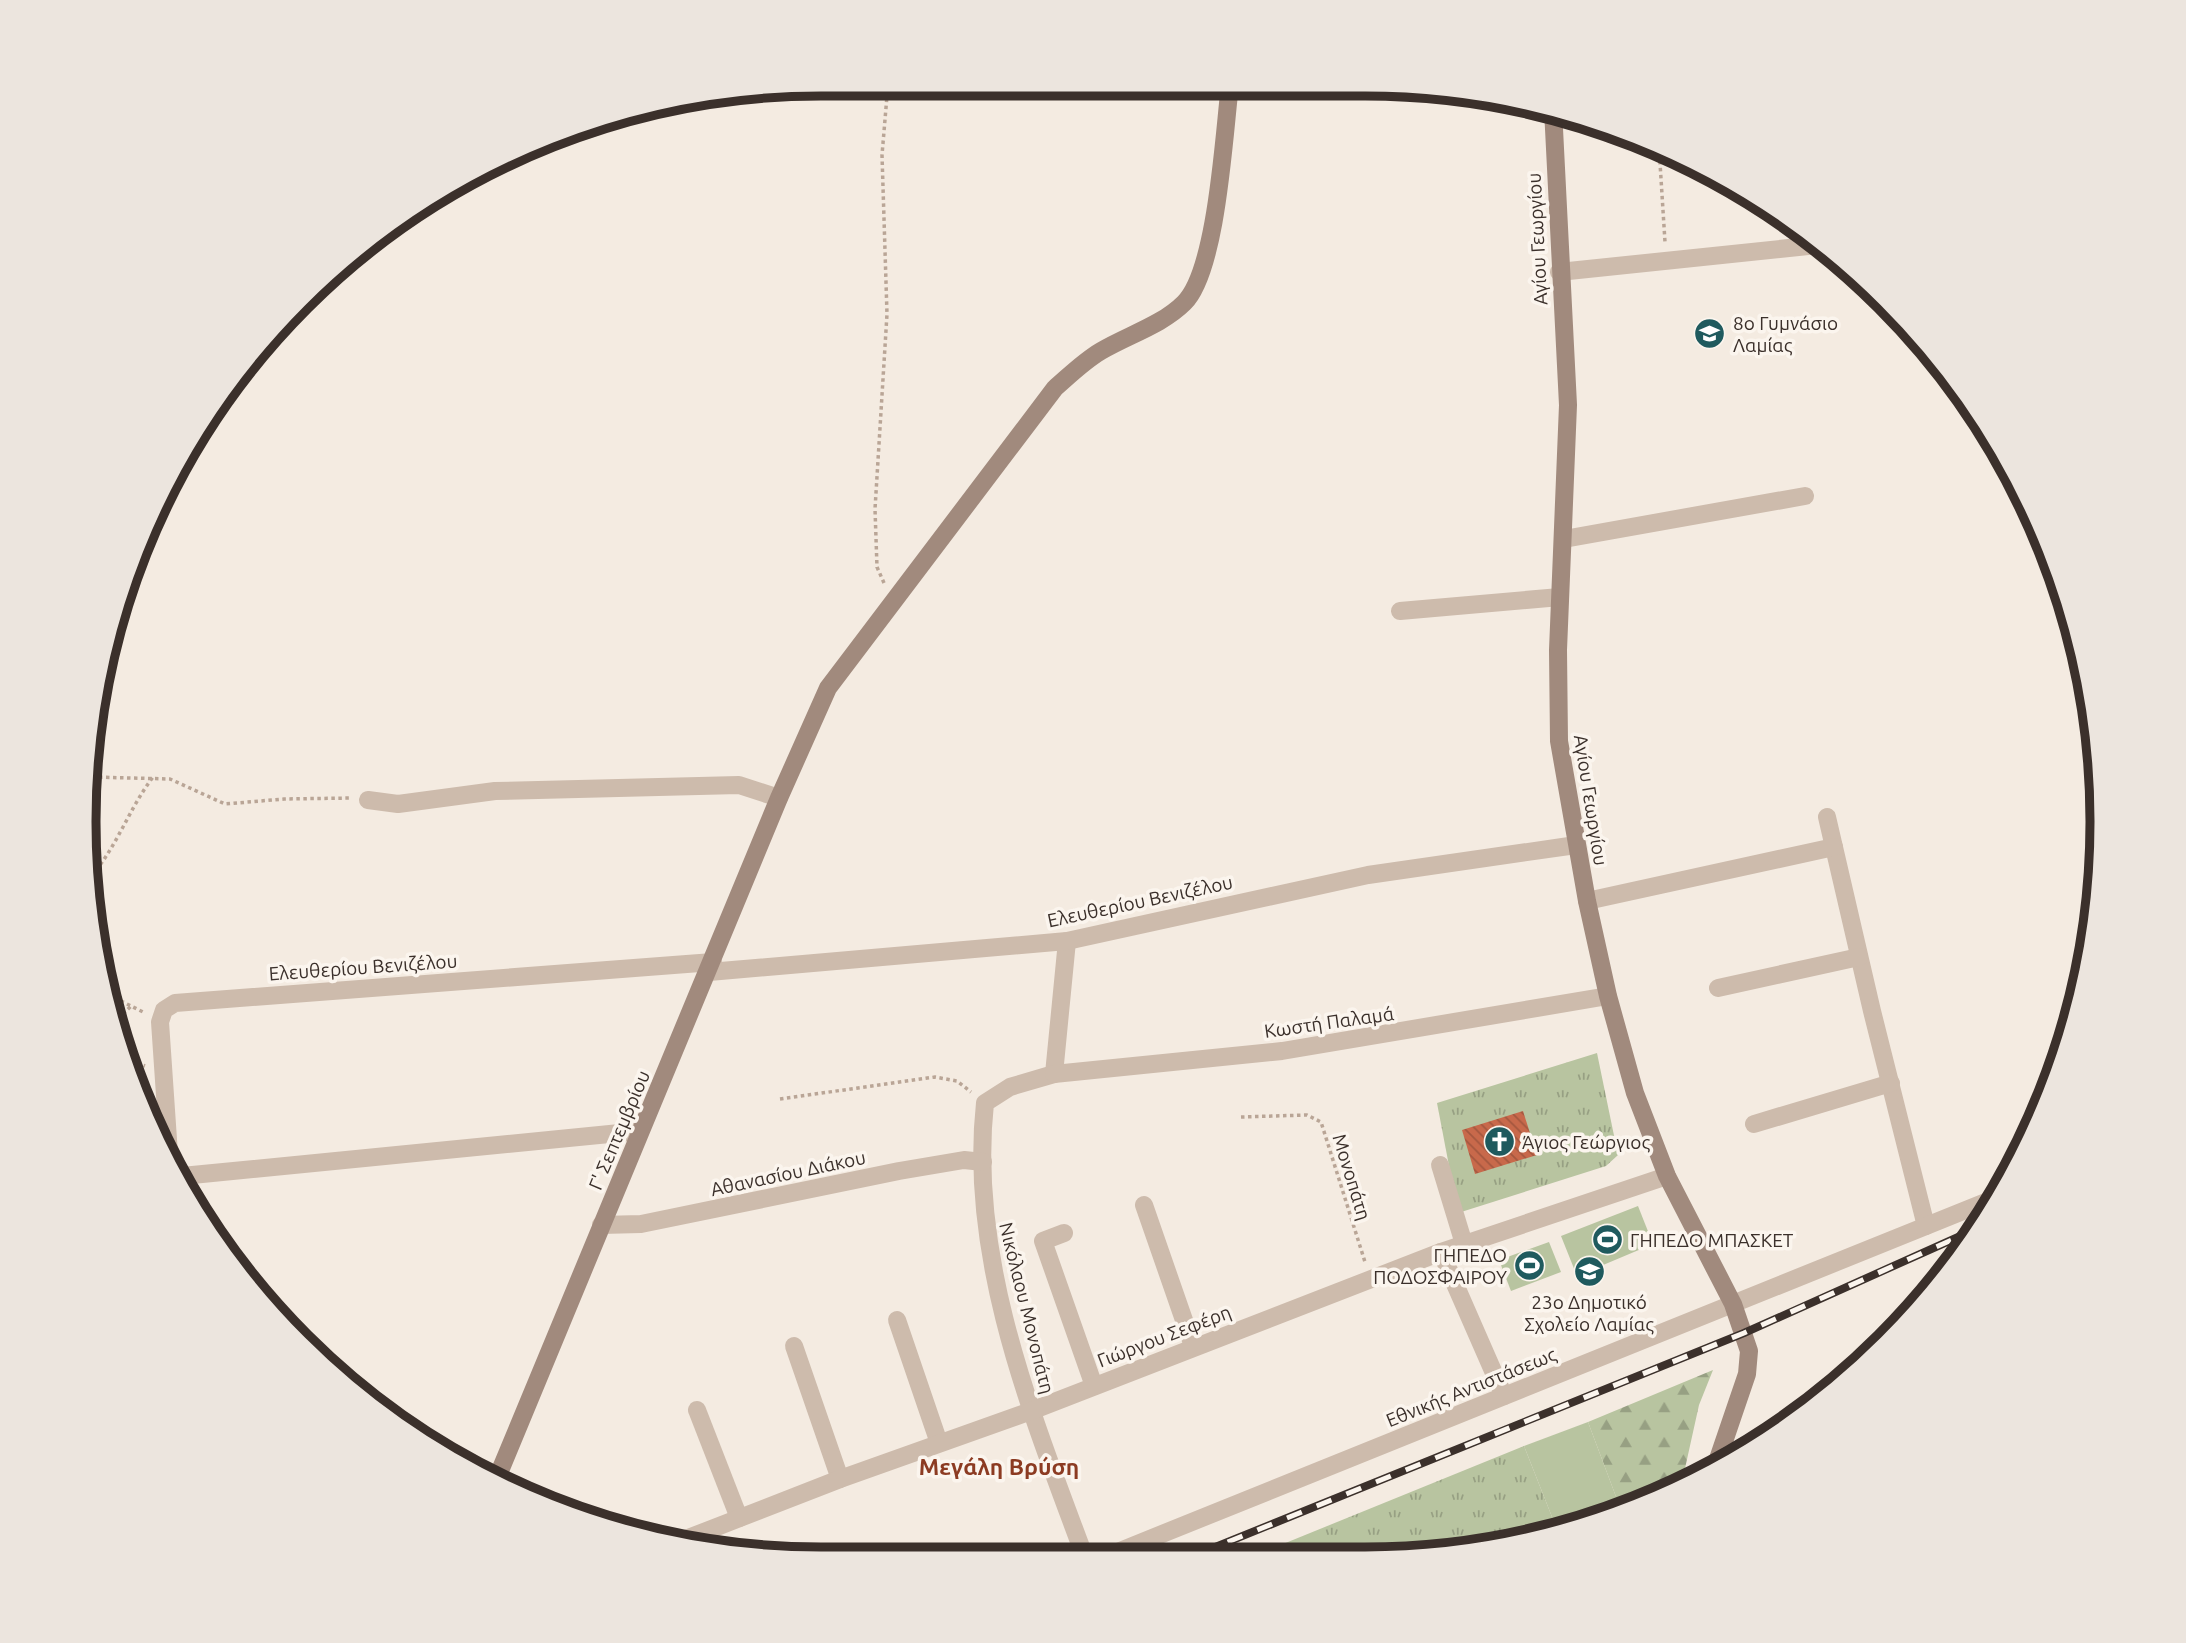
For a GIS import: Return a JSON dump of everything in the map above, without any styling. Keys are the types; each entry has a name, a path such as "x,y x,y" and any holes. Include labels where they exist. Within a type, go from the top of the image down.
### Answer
{"street":[{"name":"Γ' Σεπτεμβρίου","path":"500,1471 779,798 828,688 1055,388 1100,352 1185,303 1197,287 1215,209 1229,96"},
{"name":"Αγίου Γεωργίου","path":"1553,121 1559,272 1568,405 1560,597 1559,741 1587,901 1608,996 1634,1093 1667,1176 1733,1304 1746,1338 1749,1361 1720,1454"},
{"path":"1559,272 1805,245"},
{"path":"1564,539 1805,496"},
{"path":"1400,611 1560,597"},
{"path":"368,800 398,804 495,791 739,785 779,798"},
{"path":"1827,817 1926,1226"},
{"name":"Ελευθερίου Βενιζέλου","path":"160,1022 164,1010 176,1003 1067,941 1368,875 1576,845"},
{"path":"1587,901 1834,847"},
{"path":"985,1103 1010,1087 1054,1074 1067,941"},
{"path":"1718,988 1859,957"},
{"name":"Κωστή Παλαμά","path":"1054,1074 1282,1051 1608,996"},
{"path":"160,1022 168,1135"},
{"path":"1754,1125 1891,1083"},
{"name":"Νικόλαου Μονοπάτη","path":"985,1103 982,1203 991,1262 1031,1411 1081,1547"},
{"path":"188,1175 640,1131"},
{"name":"Αθανασίου Διάκου","path":"601,1225 641,1224 964,1160 982,1162"},
{"path":"1440,1165 1464,1244"},
{"name":"Γιώργου Σεφέρη","path":"695,1536 840,1479 1031,1411 1441,1252 1667,1176"},
{"name":"Εθνικής Αντιστάσεως","path":"1130,1547 1980,1204"},
{"path":"1144,1205 1193,1346"},
{"path":"1064,1233 1042,1241 1094,1385"},
{"path":"1441,1252 1504,1396"},
{"path":"897,1320 939,1443"},
{"path":"794,1346 840,1479"},
{"path":"697,1410 739,1518"}],"path":[{"path":"887,96 882,156 887,314 875,509 877,567 892,601"},
{"path":"1660,159 1666,261"},
{"path":"98,777 170,779 225,804 339,797 368,800"},
{"path":"98,868 114,848 140,793 153,777"},
{"path":"118,997 160,1022"},
{"path":"123,1014 131,1006"},
{"path":"780,1099 934,1077 957,1081 985,1103"},
{"name":"Μονοπάτη","path":"1241,1117 1307,1115 1321,1122 1371,1278"}],"green space":[{"path":"1597,1053 1618,1155 1606,1166 1458,1213 1437,1103"},
{"name":"ΓΗΠΕΔΟ ΜΠΑΣΚΕΤ","path":"1638,1206 1653,1244 1577,1276 1561,1236"},
{"name":"ΓΗΠΕΔΟ ΠΟΔΟΣΦΑΙΡΟΥ","path":"1549,1242 1561,1272 1511,1291 1499,1260"},
{"path":"1713,1370 1699,1405 1684,1472 1642,1492 1618,1501 1588,1422"},
{"path":"1588,1422 1618,1501 1554,1521 1524,1446"},
{"path":"1524,1446 1554,1521 1459,1541 1412,1545 1284,1547 1283,1544"}],"building":[{"name":"Άγιος Γεώργιος","path":"1523,1111 1537,1155 1475,1174 1462,1130"}],"railway":[{"path":"1215,1547 1744,1333 1959,1237"}],"place":[{"name":"8ο Γυμνάσιο Λαμίας","path":"1710,334"},
{"name":"Άγιος Γεώργιος","path":"1499,1142"},
{"name":"ΓΗΠΕΔΟ ΜΠΑΣΚΕΤ","path":"1607,1240"},
{"name":"ΓΗΠΕΔΟ ΠΟΔΟΣΦΑΙΡΟΥ","path":"1530,1266"},
{"name":"23ο Δημοτικό Σχολείο Λαμίας","path":"1589,1271"}],"district":[{"name":"Μεγάλη Βρύση","path":"999,1467"}]}
